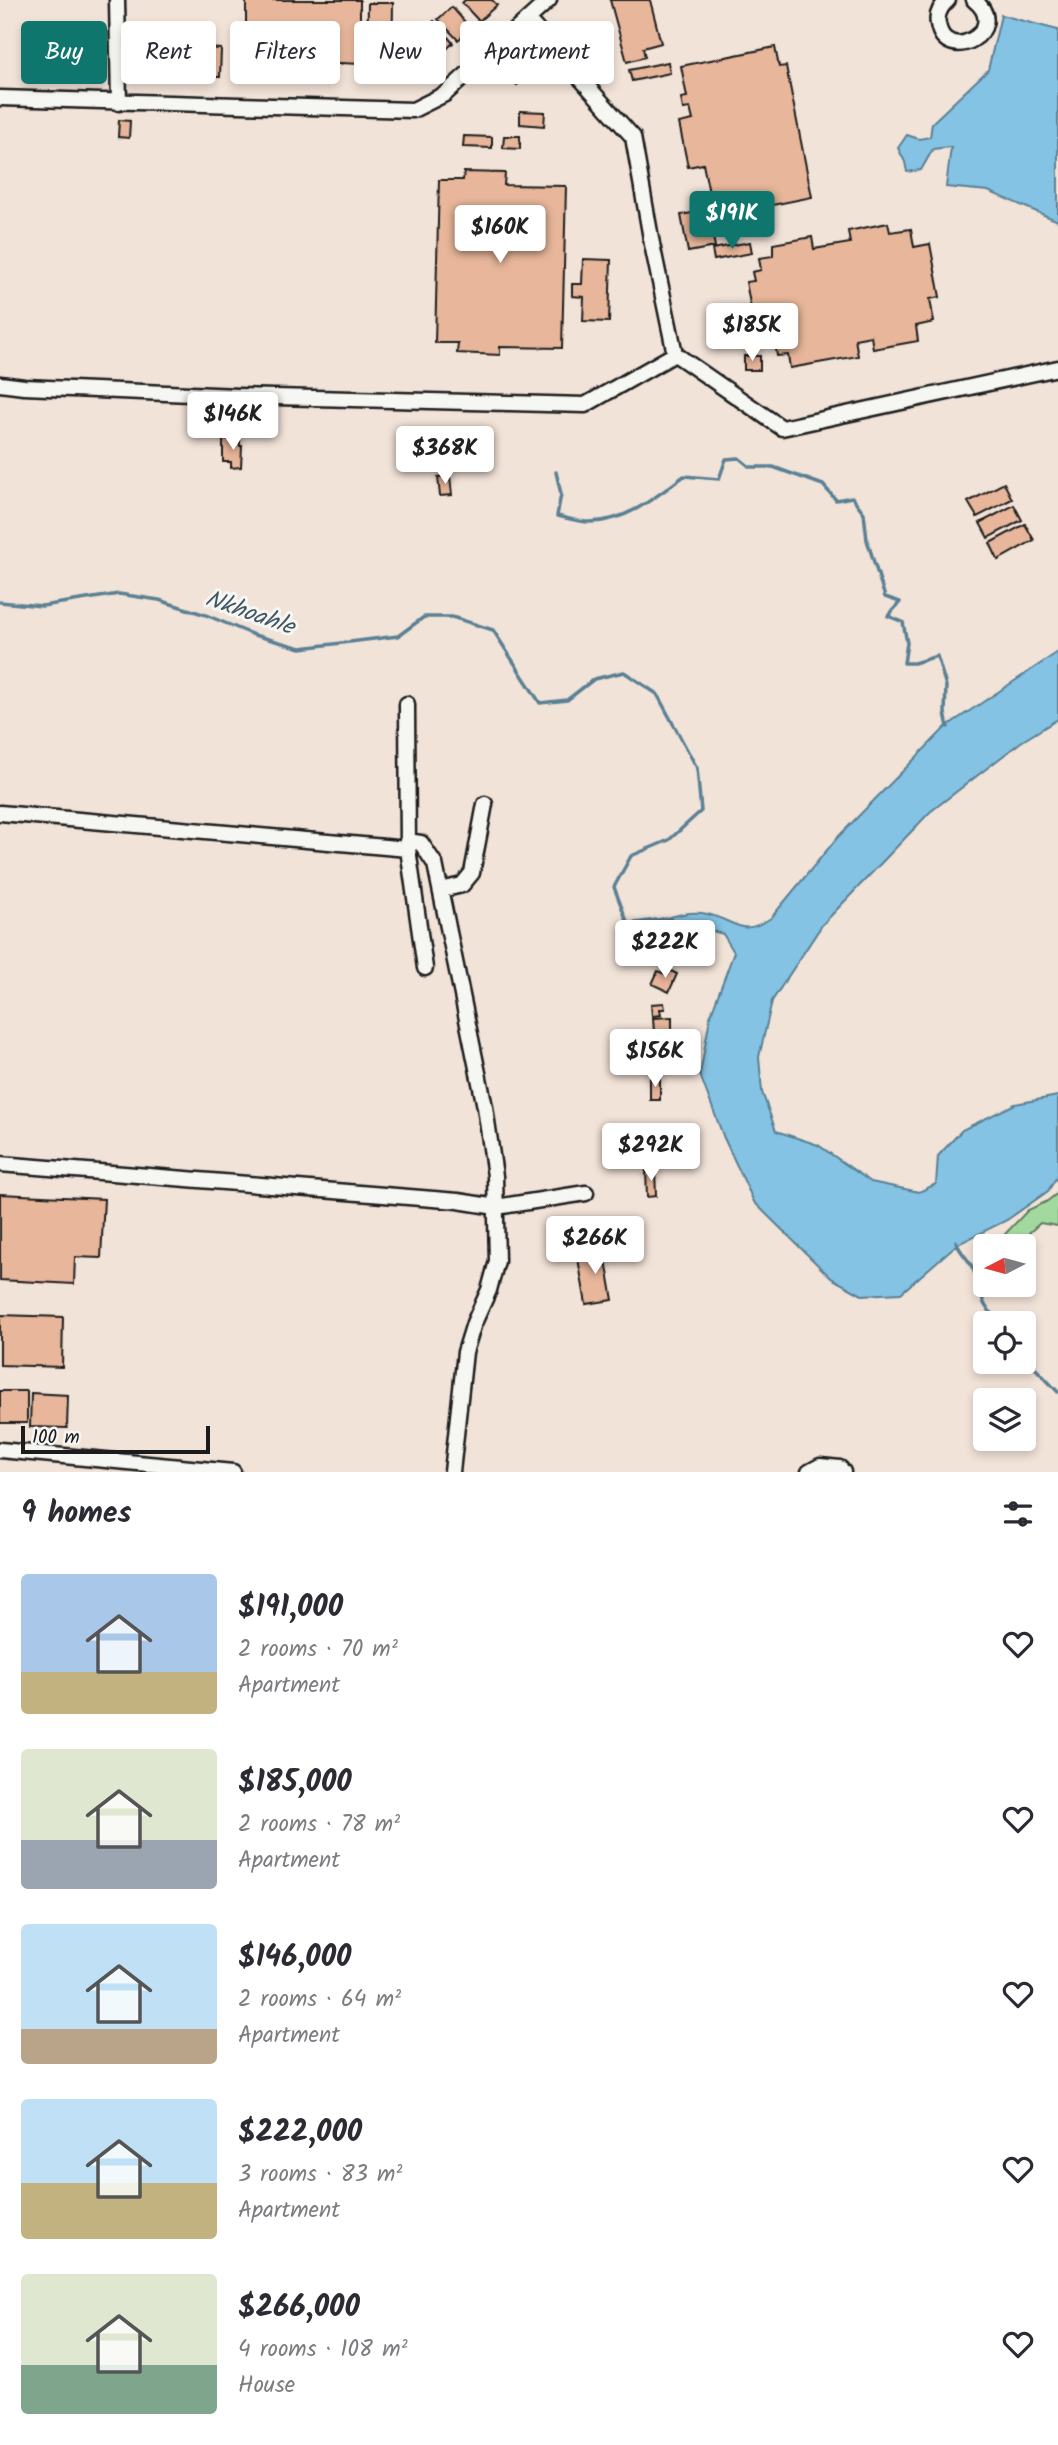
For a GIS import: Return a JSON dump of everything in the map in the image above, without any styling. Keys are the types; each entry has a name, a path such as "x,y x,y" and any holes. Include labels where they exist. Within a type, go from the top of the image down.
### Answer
{"street":[{"path":"117,0 119,103"},
{"path":"0,98 412,110 445,94 549,0"},
{"path":"948,0 939,12 938,28 948,41 964,44 979,37 985,23 982,9 974,0"},
{"path":"528,20 633,137 675,354 782,428 1058,368"},
{"path":"0,384 238,396 585,405 675,354"},
{"path":"407,704 407,845 425,968"},
{"path":"442,890 462,885 472,873 485,804"},
{"path":"0,813 407,845 421,843 435,864 442,890 485,1107 495,1176 497,1261 465,1352 452,1472"},
{"path":"0,1164 458,1201 496,1207 586,1193"},
{"path":"0,1450 233,1472"},
{"path":"809,1472 820,1466 840,1468 843,1472"}],"green space":[{"path":"1058,1193 1058,1226 1040,1223 1028,1234 1005,1234 1028,1210"}],"water":[{"path":"1001,15 1058,30 1058,221 988,191 946,187 951,147 933,149 921,170 907,172 898,148 907,135 919,139 930,137 932,123 988,70"},
{"path":"1058,652 1058,719 1021,742 930,812 822,925 772,1001 759,1057 762,1092 776,1131 818,1145 871,1182 919,1192 936,1184 938,1156 962,1130 1015,1104 1058,1096 1058,1175 1048,1191 1007,1220 973,1234 973,1237 956,1245 901,1293 862,1295 831,1278 754,1202 724,1138 700,1075 710,1017 734,952 723,934 667,918 687,913 702,913 739,926 752,927 771,918 837,838 947,726"}],"building":[{"path":"246,0 360,0 360,21 354,21 354,64 340,64 340,21 246,21"},
{"path":"465,0 492,0 497,5 479,21 462,3"},
{"path":"610,0 650,0 661,43 643,48 645,57 627,62"},
{"path":"368,3 393,3 393,21 368,21"},
{"path":"452,7 464,21 460,21 460,38 458,40 446,27 446,21 438,19"},
{"path":"446,35 453,43 446,50"},
{"path":"775,47 779,67 786,66 812,197 714,217 703,164 688,167 679,123 693,120 690,108 683,109 681,98 687,97 681,66"},
{"path":"216,49 221,49 220,77 216,77"},
{"path":"668,62 670,73 632,81 629,70"},
{"path":"520,111 545,112 544,126 520,124"},
{"path":"119,120 130,121 129,138 118,137"},
{"path":"464,136 492,137 492,148 463,147"},
{"path":"504,136 520,136 520,149 503,148"},
{"path":"464,172 505,173 504,185 566,186 562,348 500,347 500,355 457,353 458,343 435,343 439,180 463,180"},
{"path":"708,210 715,247 688,252 681,215"},
{"path":"888,223 890,232 911,229 914,247 930,244 940,297 930,299 934,322 916,326 918,341 873,349 871,336 855,339 858,356 790,368 788,355 777,356 775,343 767,344 765,334 756,336 746,282 754,281 752,272 761,270 759,258 773,256 773,244 812,237 814,249 850,243 848,231"},
{"path":"750,242 752,253 714,260 712,249"},
{"path":"583,259 611,260 609,322 583,321 584,297 572,296 572,284 582,284"},
{"path":"744,356 760,356 760,370 744,370"},
{"path":"223,439 240,439 241,467 231,468 231,462 223,462"},
{"path":"450,476 452,495 440,496 438,477"},
{"path":"1004,483 1012,499 977,517 968,502"},
{"path":"1014,505 1022,520 988,538 980,523"},
{"path":"1025,524 1034,540 998,560 990,543"},
{"path":"669,970 677,974 669,992 652,984 658,971 667,975"},
{"path":"664,1003 665,1009 660,1009 661,1015 652,1016 651,1004"},
{"path":"672,1017 672,1032 654,1032 653,1018"},
{"path":"650,1078 660,1078 660,1100 650,1100"},
{"path":"641,1133 654,1135 652,1155 639,1153"},
{"path":"646,1169 655,1169 656,1196 647,1197"},
{"path":"0,1194 104,1199 101,1258 75,1257 74,1284 0,1280"},
{"path":"604,1249 613,1300 586,1304 577,1253"},
{"path":"0,1315 63,1317 62,1367 0,1365"},
{"path":"0,1391 27,1391 27,1423 0,1423"},
{"path":"31,1393 68,1395 67,1428 30,1427"}],"waterway":[{"path":"556,472 561,494 557,516 586,522 603,521 628,513 684,476 719,479 726,459 739,458 750,467 773,467 823,485 836,500 852,497 864,513 867,540 885,597 900,602 888,616 903,622 907,643 904,663 937,656 946,686 945,713 948,727"},
{"name":"Nkhoahle","path":"0,602 42,606 119,594 159,600 206,615 254,635 301,648 398,636 424,617 452,617 493,630 540,703 567,700 594,679 624,672 657,694 697,768 701,811 669,840 631,856 614,887 628,924 670,918"},
{"path":"956,1241 975,1274 982,1298 990,1311"},
{"path":"1036,1369 1058,1392"}]}
